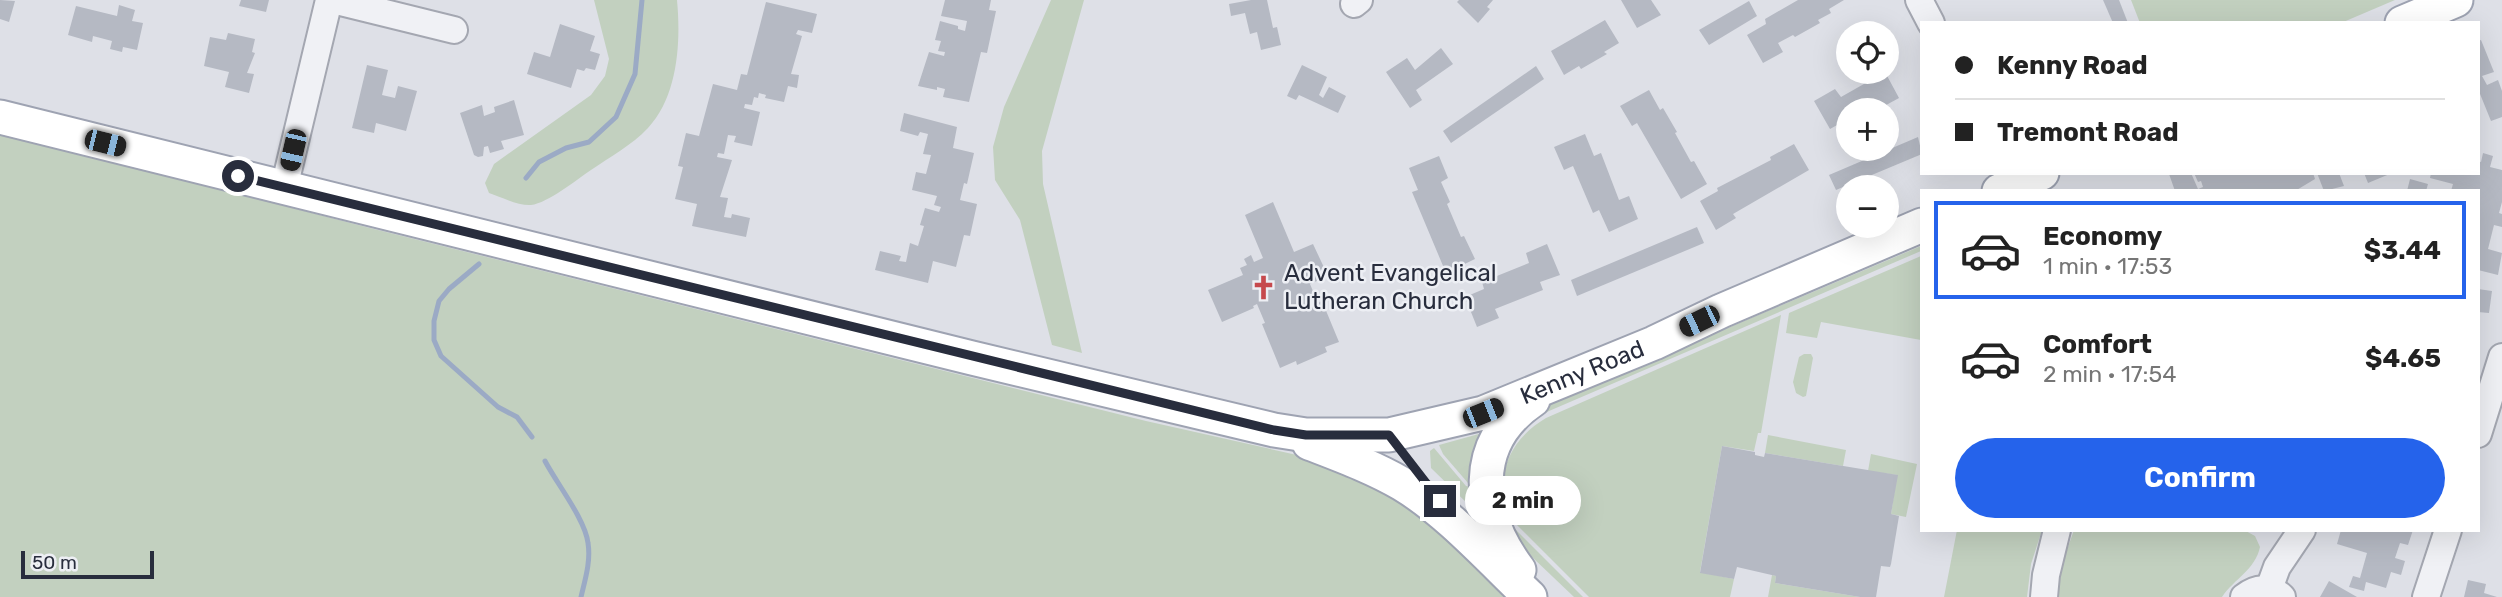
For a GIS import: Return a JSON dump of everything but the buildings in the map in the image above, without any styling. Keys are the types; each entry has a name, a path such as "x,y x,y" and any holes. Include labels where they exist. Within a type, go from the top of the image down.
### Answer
{"main road":[{"path":"2407,21 2456,0"},
{"name":"Kenny Road","path":"0,117 1274,430 1306,435 1389,435 1483,413 1920,226"},
{"path":"2001,186 2036,175"},
{"path":"1539,597 1494,530 1488,511 1486,486 1492,450 1501,430 1518,411 1565,379"},
{"path":"1274,430 1350,458 1403,484 1456,527 1531,597"},
{"path":"1389,435 1440,501 1539,597"}],"street":[{"path":"284,188 331,0 454,30"},
{"path":"1919,0 1930,21"},
{"path":"2480,428 2502,357"},
{"path":"2043,597 2057,532"},
{"path":"2426,597 2447,532"},
{"path":"2265,594 2293,533"}],"green space":[{"path":"594,0 677,0 675,68 666,100 658,115 642,134 628,145 545,200 526,205 489,193 485,183 494,164 591,95 605,76 609,59"},
{"path":"1051,0 1084,0 1042,151 1043,184 1082,353 1052,345 1020,220 995,180 993,147 1004,107"},
{"path":"2131,0 2395,0 2346,21 2139,21"},
{"path":"0,132 366,227 1146,421 1337,464 1398,492 1511,597 0,597"},
{"path":"1920,246 1920,251 1549,411 1537,418 1502,449 1544,406"},
{"path":"1920,256 1920,340 1821,322 1817,338 1786,333 1789,313"},
{"path":"1781,315 1761,433 1758,433 1754,451 1722,446 1700,572 1734,579 1730,597 1589,597 1515,523 1504,493 1506,464 1512,451 1532,427 1546,418"},
{"path":"1811,354 1813,358 1806,396 1803,397 1796,393 1793,382 1799,357"},
{"path":"1486,432 1476,482 1468,483 1443,454 1439,445"},
{"path":"1768,435 1846,450 1843,466 1765,453"},
{"path":"1434,448 1466,486 1475,488 1476,506 1471,507 1431,468 1430,451"},
{"path":"1871,454 1917,464 1906,517 1891,514 1897,475 1868,471"},
{"path":"1503,525 1511,525 1583,597 1574,597"},
{"path":"1957,532 2041,532 2031,564 2027,597 1944,597"},
{"path":"2073,532 2248,532 2255,536 2260,547 2254,562 2222,597 2056,597 2055,584"},
{"path":"1772,575 1776,576 1775,583 1860,597 1768,597"}],"waterway":[{"path":"526,178 539,162 566,148 589,142 616,117 635,74 642,0"},
{"path":"479,264 439,301 434,321 434,340 441,356 498,407 517,417 532,437"},
{"path":"545,461 586,534 589,557 581,597"}],"place":[{"name":"Advent Evangelical Lutheran Church","path":"1264,287"}],"route":[{"path":"238,176 1274,430 1306,435 1389,435 1440,501"}]}
